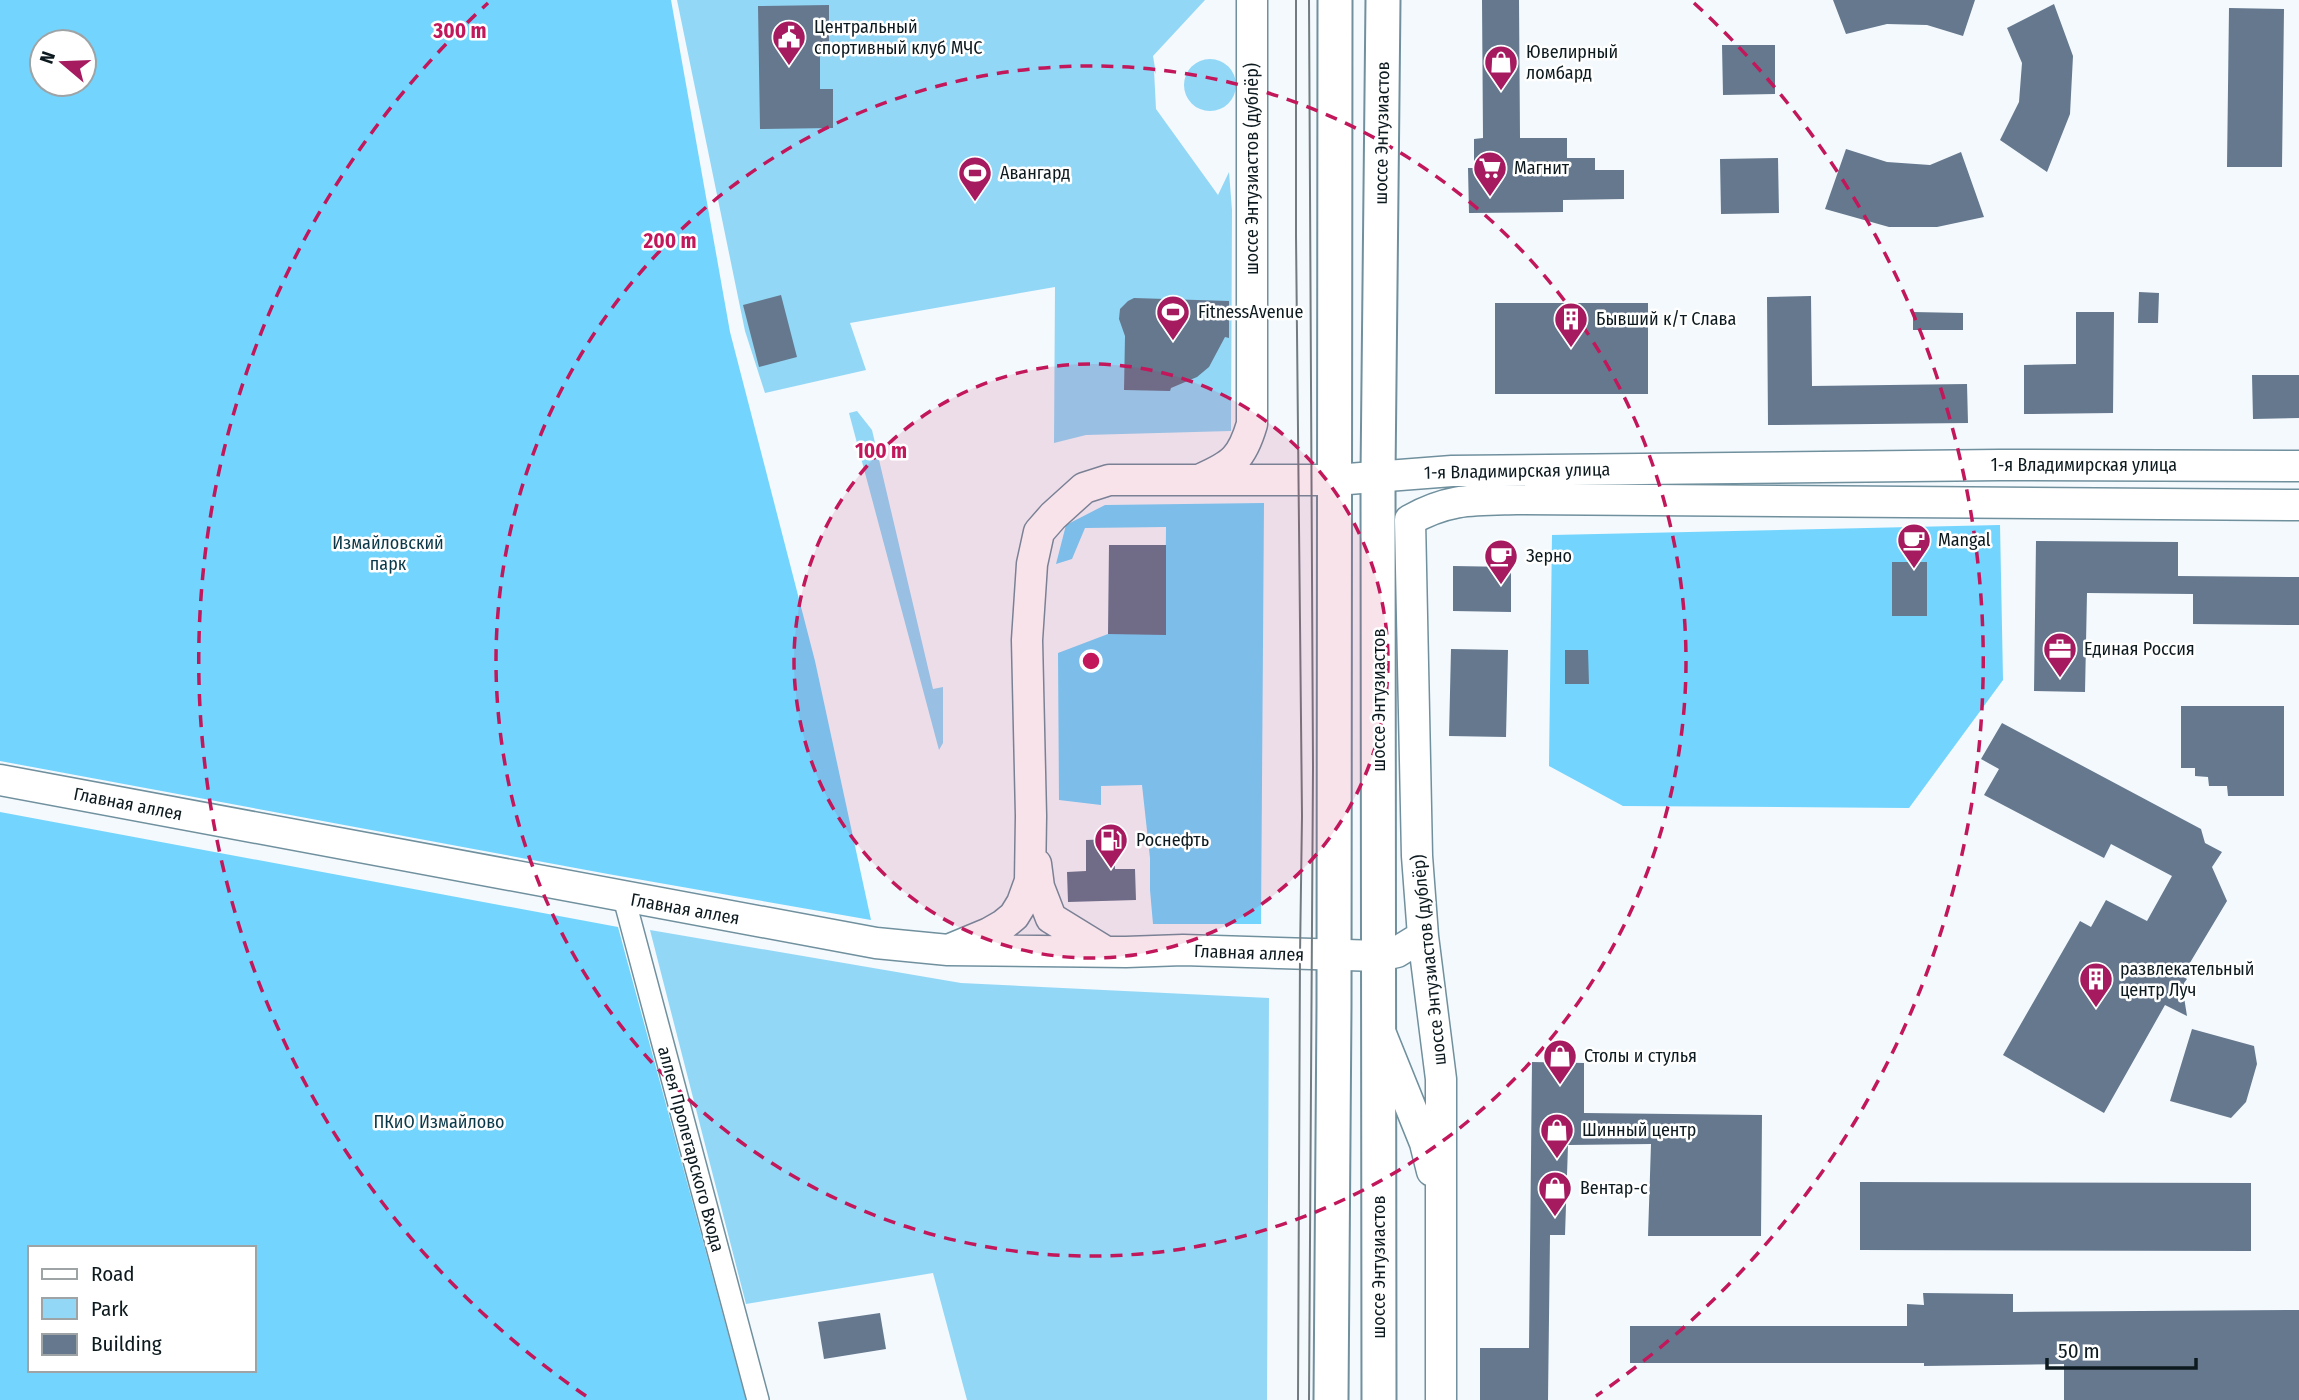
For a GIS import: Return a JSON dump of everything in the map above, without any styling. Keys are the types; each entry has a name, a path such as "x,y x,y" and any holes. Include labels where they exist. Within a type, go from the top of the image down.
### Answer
{"main road":[{"name":"шоссе Энтузиастов (дублёр)","path":"1199,479 1226,468 1240,454 1252,424 1252,0"},
{"path":"1331,1400 1335,0"},
{"name":"шоссе Энтузиастов","path":"1379,1400 1378,475 1383,0"},
{"name":"1-я Владимирская улица","path":"948,950 989,933 1014,916 1023,903 1030,881 1027,640 1032,564 1039,532 1066,502 1084,488 1109,480 1335,480 1452,471 1972,465 2299,466"},
{"name":"1-я Владимирская улица","path":"1410,520 1431,508 1460,500 1517,499 2299,505"},
{"name":"шоссе Энтузиастов (дублёр)","path":"1410,520 1417,856 1423,936 1441,1079 1441,1400"},
{"name":"Главная аллея","path":"0,780 876,943 948,950 1183,950 1379,956"},
{"name":"1-я Владимирская улица","path":"1031,816 1039,887 1051,918 1107,952"},
{"path":"1379,956 1397,952 1423,936"},
{"path":"1379,1031 1425,1143 1441,1209"}],"street":[{"name":"аллея Пролетарского Входа","path":"624,898 758,1400"}],"green space":[{"name":"Измайловский парк","path":"0,0 671,0 730,332 815,661 871,920 0,761"},
{"name":"Авангард","path":"677,0 1205,0 1153,56 1156,109 1218,195 1229,172 1232,210 1231,431 1086,435 1054,443 1055,287 850,323 866,370 765,393 745,331"},
{"path":"1210,59 1220,61 1228,67 1234,75 1234,95 1228,103 1220,109 1210,111 1200,109 1192,103 1186,95 1184,85 1186,75 1192,67 1200,61"},
{"path":"857,411 872,430 933,689 943,687 943,743 939,750 849,413"},
{"path":"1264,503 1261,924 1153,924 1150,858 1142,785 1101,786 1101,805 1059,800 1058,653 1108,634 1165,634 1166,527 1085,528 1072,559 1056,564 1066,525 1105,505"},
{"path":"2000,525 2003,680 1909,808 1623,806 1549,766 1552,535"},
{"name":"ПКиО Измайлово","path":"0,812 618,927 746,1400 0,1400"},
{"path":"650,930 961,983 1269,998 1267,1400 967,1400 933,1273 746,1304"}],"building":[{"path":"1482,0 1519,0 1520,138 1567,138 1567,158 1595,158 1595,170 1624,170 1624,199 1563,200 1563,212 1469,213 1468,168 1474,168 1474,139 1483,138"},
{"path":"1833,0 1975,0 1963,36 1927,25 1887,24 1846,34"},
{"path":"2054,4 2073,56 2070,114 2047,172 2000,140 2019,102 2022,63 2007,28"},
{"name":"Центральный спортивный клуб МЧС","path":"829,5 829,41 820,44 820,89 833,89 833,128 760,129 758,6"},
{"path":"2229,8 2284,9 2282,167 2227,167"},
{"path":"1722,45 1775,45 1775,94 1723,95"},
{"path":"1846,149 1887,162 1930,165 1961,152 1984,217 1937,227 1889,227 1825,209"},
{"path":"1778,158 1779,213 1721,214 1720,159"},
{"path":"2139,292 2159,293 2158,323 2138,323"},
{"path":"781,295 797,357 759,367 743,305"},
{"path":"1811,296 1812,386 1967,384 1968,423 1768,425 1767,297"},
{"name":"FitnessAvenue","path":"1134,298 1229,301 1229,338 1225,337 1209,367 1197,377 1171,388 1170,391 1124,390 1125,336 1119,319 1120,309"},
{"name":"Бывший к/т Слава","path":"1495,303 1648,303 1648,394 1495,394"},
{"path":"1913,312 1963,313 1963,330 1913,330"},
{"path":"2076,312 2114,312 2113,413 2024,414 2024,365 2076,364"},
{"path":"2252,375 2299,375 2299,418 2253,419"},
{"path":"2036,541 2178,542 2178,576 2299,577 2299,625 2193,624 2193,594 2087,593 2085,692 2034,691"},
{"path":"1109,545 1166,545 1166,635 1108,634"},
{"path":"1892,562 1927,562 1927,616 1892,616"},
{"path":"1453,566 1511,567 1511,612 1453,611"},
{"path":"1451,649 1508,650 1506,737 1449,736"},
{"path":"1565,650 1588,650 1589,684 1565,684"},
{"path":"2181,706 2284,706 2284,796 2228,796 2227,786 2209,786 2208,777 2195,776 2195,768 2181,768"},
{"path":"2002,723 2201,829 2205,843 2222,852 2212,867 2227,901 2182,976 2187,979 2183,991 2187,1016 2165,1005 2104,1113 2003,1055 2080,921 2091,927 2106,900 2147,921 2172,876 2111,844 2104,858 1984,795 1999,769 1981,759"},
{"name":"Роснефть","path":"1114,839 1115,869 1135,869 1136,900 1068,902 1067,872 1086,871 1086,840"},
{"path":"2192,1029 2254,1046 2257,1064 2246,1102 2231,1118 2170,1101"},
{"path":"1532,1062 1584,1063 1584,1113 1762,1115 1761,1236 1648,1236 1651,1144 1568,1145 1565,1235 1550,1235 1548,1400 1480,1400 1480,1348 1529,1348"},
{"path":"1860,1182 2251,1183 2251,1251 1860,1250"},
{"path":"1923,1293 2013,1294 2013,1312 2299,1310 2299,1400 2064,1400 2064,1364 1924,1366 1924,1363 1630,1363 1630,1326 1907,1326 1907,1304 1924,1305"},
{"path":"880,1313 886,1349 824,1359 818,1322"}],"tram line":[{"path":"1296,0 1302,816 1298,1400"},
{"path":"1309,0 1313,767 1309,1400"}],"place":[{"name":"Центральный спортивный клуб МЧС","path":"789,67"},
{"name":"Ювелирный ломбард","path":"1501,92"},
{"name":"Магнит","path":"1490,198"},
{"name":"Авангард","path":"975,203"},
{"name":"FitnessAvenue","path":"1173,342"},
{"name":"Бывший к/т Слава","path":"1571,349"},
{"name":"Mangal","path":"1914,570"},
{"name":"Зерно","path":"1501,586"},
{"name":"Единая Россия","path":"2060,679"},
{"name":"Роснефть","path":"1111,870"},
{"name":"развлекательный центр Луч","path":"2096,1009"},
{"name":"Столы и стулья","path":"1560,1086"},
{"name":"Шинный центр","path":"1557,1160"},
{"name":"Вентар-с","path":"1555,1218"}]}
